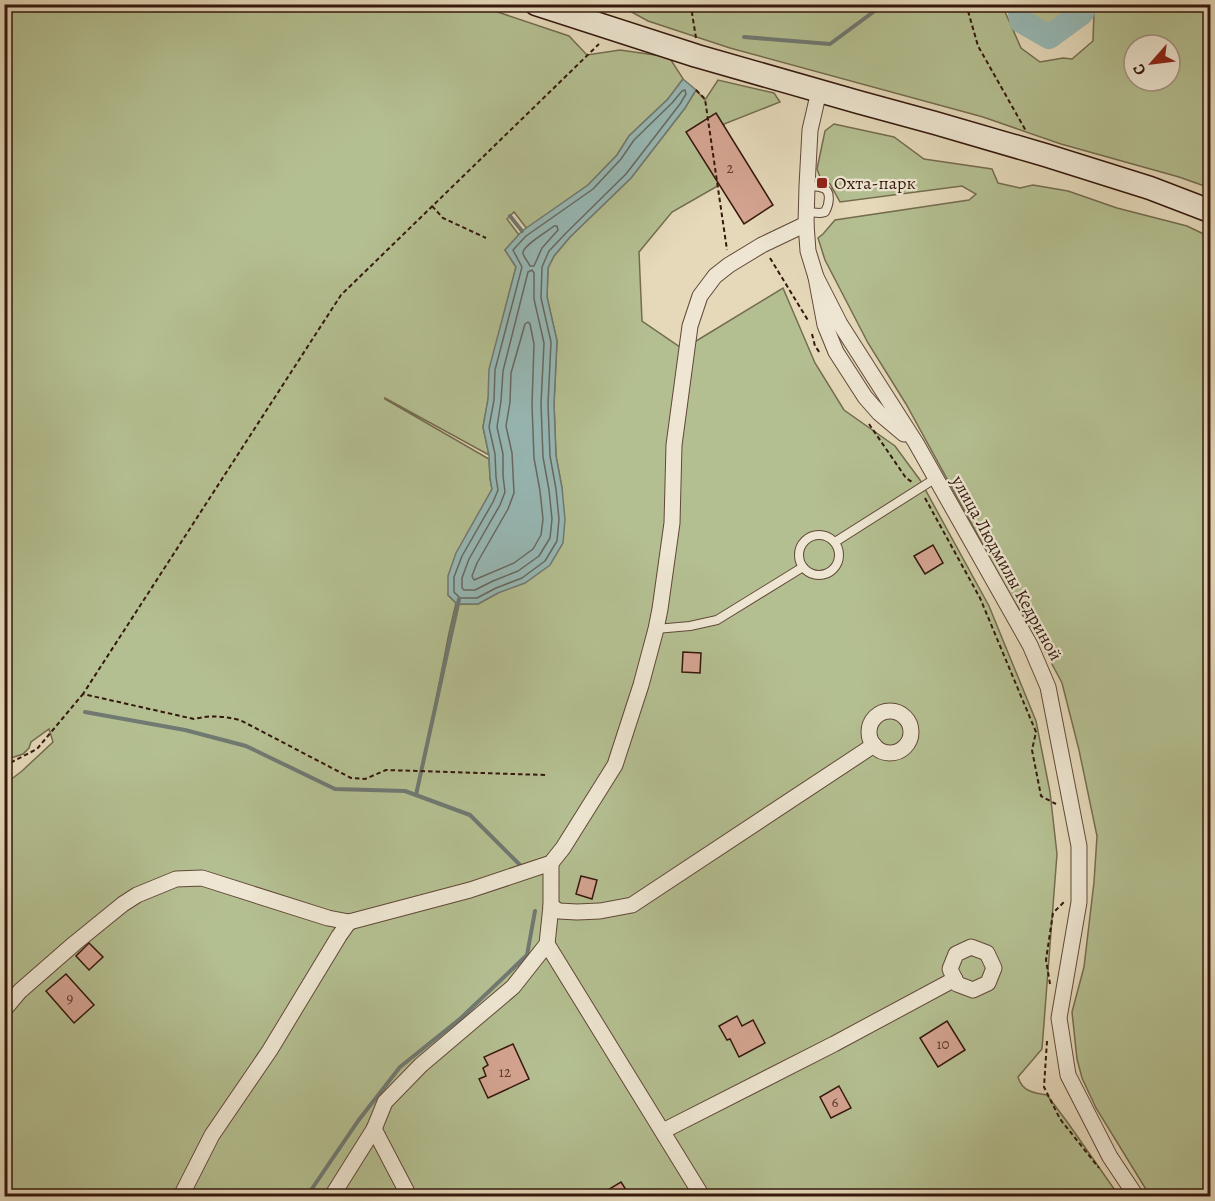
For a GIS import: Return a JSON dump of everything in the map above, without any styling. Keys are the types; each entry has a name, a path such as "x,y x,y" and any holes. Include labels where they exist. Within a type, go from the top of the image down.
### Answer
{"street":[{"path":"536,4 697,56 1045,155 1150,188 1210,211"},
{"name":"улица Людмилы Кедриной","path":"819,91 810,130 806,218 808,251 816,277 825,325 836,352 865,397 879,413 916,443 1030,645 1048,687 1079,846 1079,902 1059,1018 1068,1075 1110,1157 1136,1197"},
{"path":"4,1010 28,984 123,904 137,895 176,879 202,878 328,918 349,922 470,890 551,863 563,848 615,765 641,685 656,629 672,523 674,445 690,326 699,296 715,276 729,265 806,218"},
{"path":"551,906 559,911 577,912 600,911 632,905 874,745"},
{"path":"332,1197 374,1129 385,1102 421,1065 513,987 547,944 551,906 551,863"},
{"path":"181,1197 212,1135 270,1050 349,922"},
{"path":"547,944 702,1197"},
{"path":"663,1131 955,979"},
{"path":"374,1129 409,1197"}],"lane":[{"path":"806,218 825,212 828,207 826,190 822,187 807,186"},
{"path":"835,542 936,478"},
{"path":"825,535 835,542 840,554 836,566 826,574 814,574 803,567 799,555 802,543 812,536 825,535"},
{"path":"656,629 690,626 717,620 803,567"}],"path":[{"path":"693,4 697,56"},
{"path":"966,4 978,46 1027,132"},
{"path":"4,766 37,749 83,694 341,295 616,29"},
{"path":"696,90 705,99 729,265"},
{"path":"432,206 443,218 486,238"},
{"path":"762,245 808,320 815,346 821,356"},
{"path":"867,422 906,478 920,489 980,598 1036,732 1032,750 1041,796 1056,804"},
{"path":"83,694 194,719 216,716 240,720 351,778 365,779 386,770 545,775"},
{"path":"1050,988 1046,960 1053,913 1064,902"},
{"path":"1048,1032 1044,1087 1060,1119 1101,1171"}],"green space":[{"path":"1028,4 1074,5 1045,28 1029,15"},
{"path":"5,5 477,5 569,36 587,55 620,50 669,57 682,77 683,79 668,99 629,136 617,155 588,185 527,229 514,212 507,219 519,235 505,250 516,267 505,310 483,427 489,455 385,398 489,459 492,489 448,595 456,603 436,700 459,604 478,604 498,593 562,488 556,456 554,404 557,341 547,297 548,268 554,256 570,237 631,178 685,108 696,90 705,100 718,80 774,93 780,102 724,124 728,180 672,212 639,252 642,321 683,349 783,288 815,363 844,410 895,446 920,480 989,606 1036,721 1050,792 1057,854 1042,1049 1018,1077 1022,1085 1029,1090 1047,1095 1119,1196 5,1196 5,784 53,742 49,729 31,742 23,754 5,760"},
{"path":"619,5 688,5 692,12 696,5 1003,5 1021,48 1040,62 1063,58 1072,59 1093,41 1094,12 1100,5 1210,5 1210,188 1061,144 983,117 730,48 648,21"},
{"path":"834,124 894,137 924,159 992,169 998,183 1020,188 1033,185 1068,191 1117,208 1187,226 1210,237 1210,1196 1150,1196 1096,1108 1082,1078 1077,1059 1072,1012 1084,967 1097,836 1062,683 1036,634 1001,582 906,404 868,343 825,260 818,238 835,220 969,200 976,194 962,186 840,202 830,184 820,177 817,169 825,131"}],"water":[{"path":"683,79 696,90 685,108 631,178 570,237 554,256 548,268 547,297 557,341 554,404 556,456 565,519 563,543 550,565 525,583 498,593 478,604 457,604 448,595 448,576 456,553 492,489 489,455 483,427 488,399 489,369 516,267 505,250 522,231 588,185 617,155 629,136 668,99"}],"building":[{"path":"716,113 773,205 744,224 686,132"},
{"path":"933,545 943,563 925,574 914,556"},
{"path":"683,652 701,653 700,673 682,672"},
{"path":"581,876 597,880 592,899 576,894"},
{"path":"89,943 103,957 89,970 76,956"},
{"path":"66,974 94,1005 74,1023 46,991"},
{"path":"737,1016 742,1026 753,1020 765,1043 739,1057 730,1039 727,1040 719,1026"},
{"path":"947,1021 965,1050 938,1067 920,1038"},
{"path":"513,1044 529,1079 488,1098 479,1079 486,1076 483,1068 488,1065 484,1057"},
{"path":"839,1086 851,1108 831,1118 820,1097"},
{"path":"621,1182 630,1196 602,1196 601,1194"}],"waterway":[{"path":"744,37 830,44 884,4"},
{"path":"1019,4 1021,21 1049,37 1082,13 1086,4"},
{"path":"510,216 522,231"},
{"path":"416,795 459,599"},
{"path":"85,712 185,730 246,746 335,789 405,791 470,815 524,869"},
{"path":"307,1196 358,1121 400,1067 461,1018 527,955 535,911"}],"place":[{"name":"Охта-парк","path":"822,183"}]}
